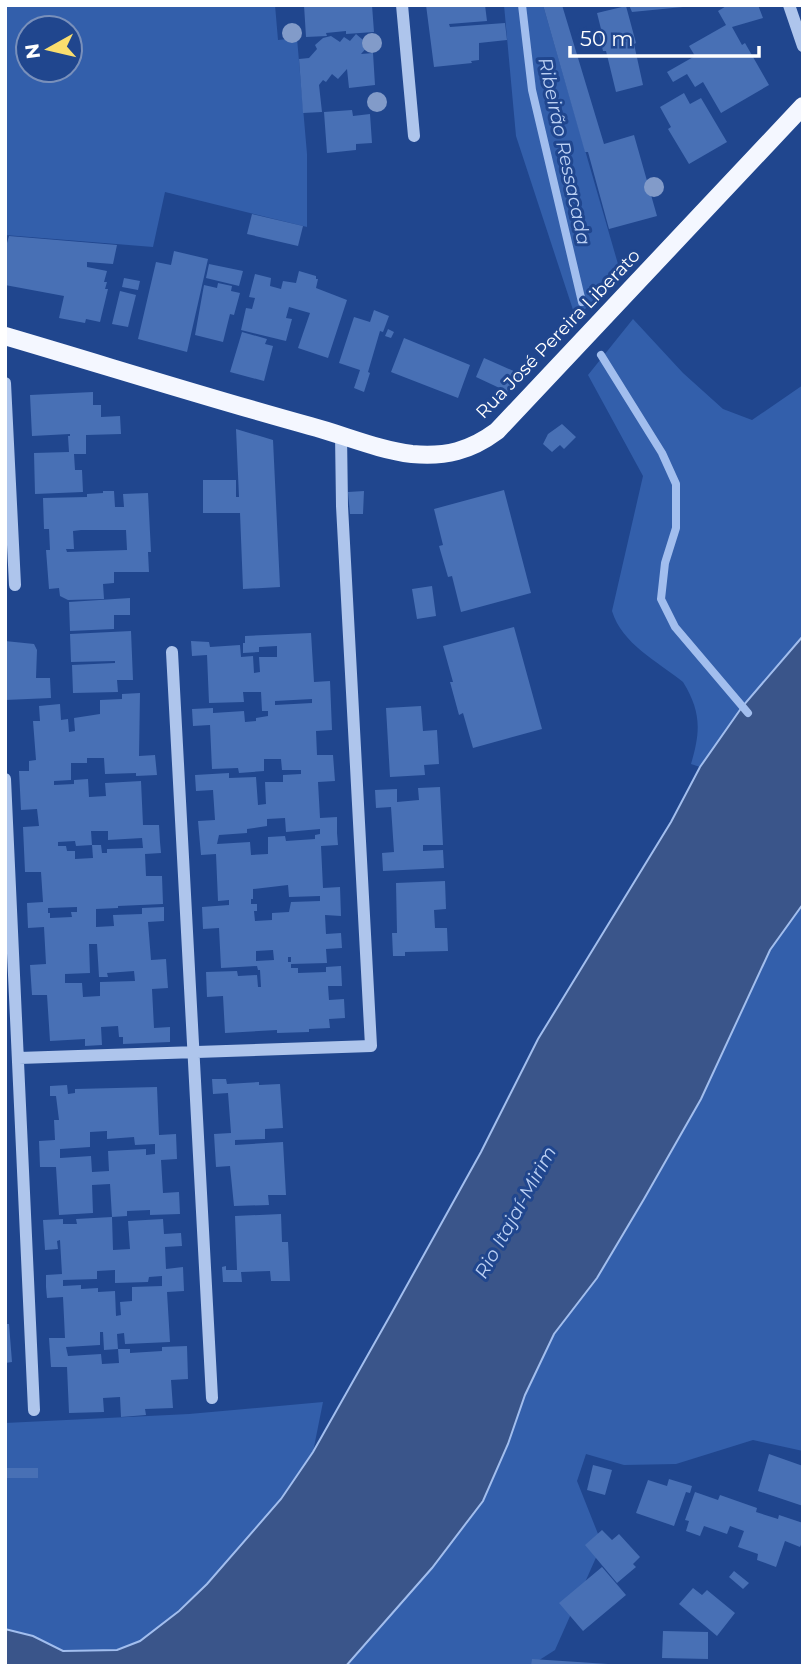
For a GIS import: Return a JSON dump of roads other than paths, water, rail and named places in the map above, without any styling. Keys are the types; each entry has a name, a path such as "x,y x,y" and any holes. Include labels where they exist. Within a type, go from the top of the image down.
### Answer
{"main road":[{"name":"Rua José Pereira Liberato","path":"5,336 389,450 414,454 458,452 480,444 509,419 803,106"}],"street":[{"path":"402,5 414,136"},
{"path":"789,5 803,46"},
{"path":"5,383 15,585"},
{"path":"19,1058 371,1046 342,506 341,434"},
{"path":"172,652 212,1398"},
{"path":"5,779 34,1410"}],"water":[{"name":"Rio Itajaí-Mirim","path":"803,636 803,904 770,950 701,1099 644,1199 597,1278 554,1334 525,1395 508,1444 483,1501 432,1568 346,1666 5,1666 5,1629 33,1636 63,1651 117,1650 140,1641 179,1611 207,1584 281,1499 313,1452 391,1314 481,1152 538,1039 671,822 700,767 742,707"}],"waterway":[{"name":"Ribeirão Ressacada","path":"522,5 532,90 582,302"},
{"name":"Ribeirão Ressacada","path":"601,355 662,453 676,484 676,528 665,563 661,599 675,627 748,713"}]}
